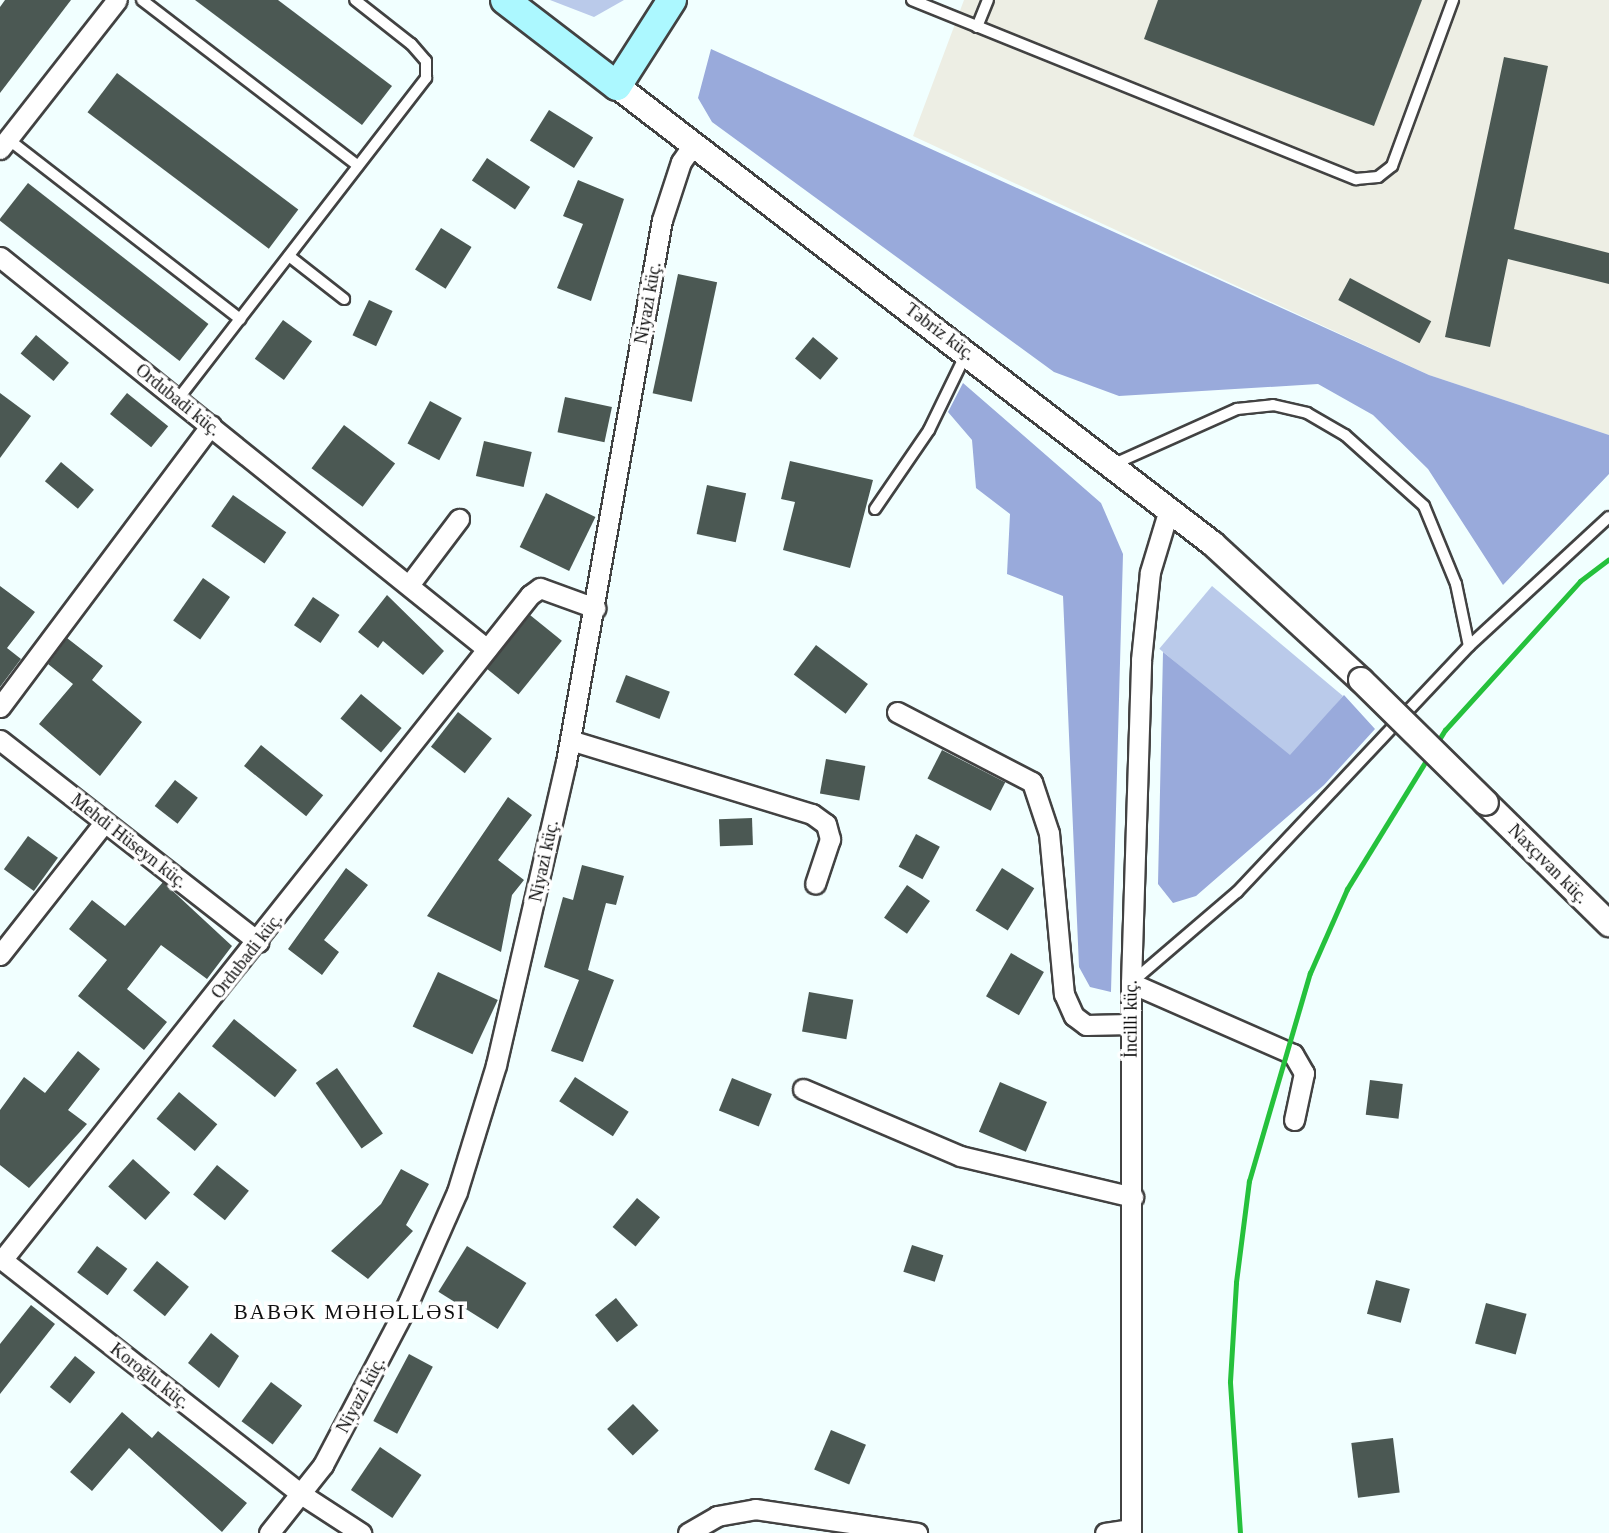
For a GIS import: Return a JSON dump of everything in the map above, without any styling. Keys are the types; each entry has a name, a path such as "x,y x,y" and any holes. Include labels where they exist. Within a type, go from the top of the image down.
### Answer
{"main road":[{"name":"Təbriz küç.","path":"505,0 617,86"},
{"path":"617,86 673,0"}],"street":[{"path":"4,144 117,0"},
{"name":"Təbriz küç.","path":"617,86 1169,509 1361,680"},
{"name":"Niyazi küç.","path":"269,1533 301,1494 355,1409 457,1192 500,1051 570,740 596,608 662,219 681,162 693,145"},
{"name":"Ordubadi küç.","path":"0,257 410,584 487,649"},
{"path":"0,707 211,425"},
{"name":"İncilli küç.","path":"1130,1531 1133,1197 1131,983 1141,660 1150,572 1169,509"},
{"path":"410,584 459,519"},
{"name":"Ordubadi küç.","path":"1,1259 259,942 487,649 540,588 596,608"},
{"name":"Naxçıvan küç.","path":"1361,680 1609,924"},
{"path":"897,712 1032,782 1049,833 1064,994 1074,1016 1086,1025 1131,1024"},
{"name":"Mehdi Hüseyn küç.","path":"0,740 259,942"},
{"path":"570,740 812,814 826,824 830,839 815,884"},
{"path":"0,955 104,823"},
{"path":"1131,983 1293,1054 1304,1073 1294,1120"},
{"path":"803,1089 960,1156 1133,1197"},
{"name":"Koroğlu küç.","path":"1,1259 301,1494 361,1533"},
{"path":"688,1533 717,1516 755,1509 917,1533"},
{"path":"1105,1533 1130,1531"}],"lane":[{"path":"142,0 358,166"},
{"path":"178,399 426,78 426,61 355,0"},
{"path":"912,0 1356,179 1378,177 1392,166 1453,0"},
{"path":"977,27 988,0"},
{"path":"4,144 240,319"},
{"path":"289,256 344,299"},
{"path":"874,509 929,430 967,352"},
{"path":"1113,465 1237,409 1273,405 1307,413 1345,435 1424,506 1457,584 1469,646"},
{"path":"1131,983 1237,892 1469,646 1609,517"}],"shaded area":[{"path":"550,0 624,0 594,17"},
{"path":"964,0 1609,0 1609,435 1429,375 913,136"},
{"path":"711,49 1429,375 1609,435 1609,474 1503,585 1428,469 1373,415 1318,384 1119,396 1054,372 712,122 698,98"},
{"path":"963,383 1101,503 1123,554 1111,992 1090,987 1079,967 1063,596 1007,574 1010,514 976,488 972,440 948,412"},
{"path":"1212,586 1343,696 1290,759 1159,649"},
{"path":"1163,652 1290,755 1344,695 1375,729 1324,785 1196,896 1173,903 1158,884"}],"building":[{"path":"5,0 71,0 0,93 0,7"},
{"path":"195,0 278,0 392,86 362,125"},
{"path":"1158,0 1422,0 1374,126 1144,39"},
{"path":"1504,57 1548,66 1514,229 1609,253 1609,284 1508,259 1490,347 1445,337"},
{"path":"117,73 298,210 269,249 88,112"},
{"path":"549,110 593,138 574,168 530,141"},
{"path":"487,158 530,187 515,209 472,180"},
{"path":"578,180 624,199 591,301 557,288 583,224 563,216"},
{"path":"28,183 208,324 180,361 0,221"},
{"path":"441,228 472,247 446,289 415,270"},
{"path":"678,274 717,282 692,402 653,393"},
{"path":"1350,278 1431,321 1419,343 1338,300"},
{"path":"369,300 393,311 376,346 353,335"},
{"path":"283,320 312,341 284,380 255,359"},
{"path":"36,335 69,363 54,381 21,353"},
{"path":"813,337 838,358 820,380 795,358"},
{"path":"0,393 31,416 0,458"},
{"path":"127,393 168,426 151,447 110,414"},
{"path":"565,397 612,407 604,442 558,432"},
{"path":"430,401 462,418 439,460 407,443"},
{"path":"344,425 395,464 363,507 312,468"},
{"path":"484,441 532,452 524,487 476,476"},
{"path":"790,461 873,480 850,568 783,550 795,502 781,499"},
{"path":"61,462 94,490 78,509 45,481"},
{"path":"707,485 746,493 736,542 697,534"},
{"path":"546,493 595,517 569,571 520,547"},
{"path":"233,495 286,532 264,563 211,526"},
{"path":"203,578 230,597 200,640 173,621"},
{"path":"0,586 35,612 7,648 21,659 0,687"},
{"path":"387,595 444,651 423,675 383,641 378,648 358,632"},
{"path":"313,597 340,615 321,643 294,625"},
{"path":"530,615 562,641 518,694 487,669"},
{"path":"67,638 103,666 92,680 142,722 100,776 39,724 73,684 48,664"},
{"path":"816,645 868,684 846,714 794,675"},
{"path":"626,675 670,692 659,719 616,702"},
{"path":"361,694 402,728 381,753 340,719"},
{"path":"458,712 492,738 465,773 431,747"},
{"path":"261,745 323,795 306,816 244,766"},
{"path":"942,750 1005,782 991,811 927,779"},
{"path":"826,759 865,766 859,800 820,793"},
{"path":"175,780 198,798 178,824 155,806"},
{"path":"508,797 532,815 498,860 524,880 512,895 501,952 427,916"},
{"path":"752,818 753,845 720,846 719,819"},
{"path":"916,834 940,847 922,879 899,867"},
{"path":"28,836 58,858 34,891 4,869"},
{"path":"582,865 624,876 616,905 606,903 588,970 614,980 583,1062 551,1051 579,980 544,967 563,897 573,900"},
{"path":"346,868 368,885 324,940 339,952 322,975 288,949"},
{"path":"1002,868 1034,888 1008,931 976,910"},
{"path":"163,882 232,946 207,979 161,945 127,989 167,1022 144,1050 78,996 107,960 69,929 92,900 125,926"},
{"path":"907,885 930,901 907,934 884,918"},
{"path":"1011,953 1044,972 1019,1015 986,996"},
{"path":"438,972 498,1000 472,1054 413,1026"},
{"path":"809,992 853,1000 846,1039 802,1031"},
{"path":"234,1019 297,1070 275,1097 212,1046"},
{"path":"78,1051 100,1069 68,1110 87,1124 29,1188 0,1165 0,1110 24,1077 45,1093"},
{"path":"337,1068 383,1134 362,1148 316,1083"},
{"path":"575,1077 629,1112 613,1136 559,1101"},
{"path":"732,1078 772,1094 759,1127 719,1110"},
{"path":"1370,1080 1403,1084 1398,1119 1366,1115"},
{"path":"1000,1082 1047,1102 1026,1152 979,1132"},
{"path":"179,1092 217,1124 195,1151 157,1119"},
{"path":"133,1159 170,1192 145,1220 108,1186"},
{"path":"217,1165 249,1191 225,1220 193,1195"},
{"path":"401,1169 429,1184 406,1225 413,1231 368,1279 331,1251 381,1204"},
{"path":"637,1198 660,1217 636,1246 613,1227"},
{"path":"912,1245 943,1255 935,1282 903,1272"},
{"path":"97,1246 127,1269 107,1295 77,1272"},
{"path":"467,1246 526,1283 498,1329 438,1292"},
{"path":"157,1261 189,1287 165,1316 133,1291"},
{"path":"1376,1280 1410,1289 1401,1323 1367,1314"},
{"path":"616,1298 638,1325 617,1342 595,1315"},
{"path":"1486,1303 1527,1314 1516,1354 1475,1344"},
{"path":"31,1305 55,1324 0,1394 0,1344"},
{"path":"211,1333 239,1356 219,1388 188,1363"},
{"path":"409,1354 433,1367 397,1434 373,1421"},
{"path":"75,1356 95,1372 70,1403 50,1387"},
{"path":"271,1382 302,1405 273,1445 242,1421"},
{"path":"633,1404 659,1431 633,1456 607,1429"},
{"path":"122,1412 152,1438 158,1431 247,1503 222,1532 129,1448 92,1491 70,1472"},
{"path":"831,1430 866,1445 849,1484 814,1470"},
{"path":"1393,1438 1400,1493 1358,1498 1351,1443"},
{"path":"380,1447 421,1475 392,1518 351,1490"}],"railway":[{"path":"1240,1533 1230,1381 1236,1282 1249,1181 1310,973 1347,889 1445,730 1580,581 1609,559"}],"district":[{"name":"BABƏK MƏHƏLLƏSI","path":"350,1312"}]}
